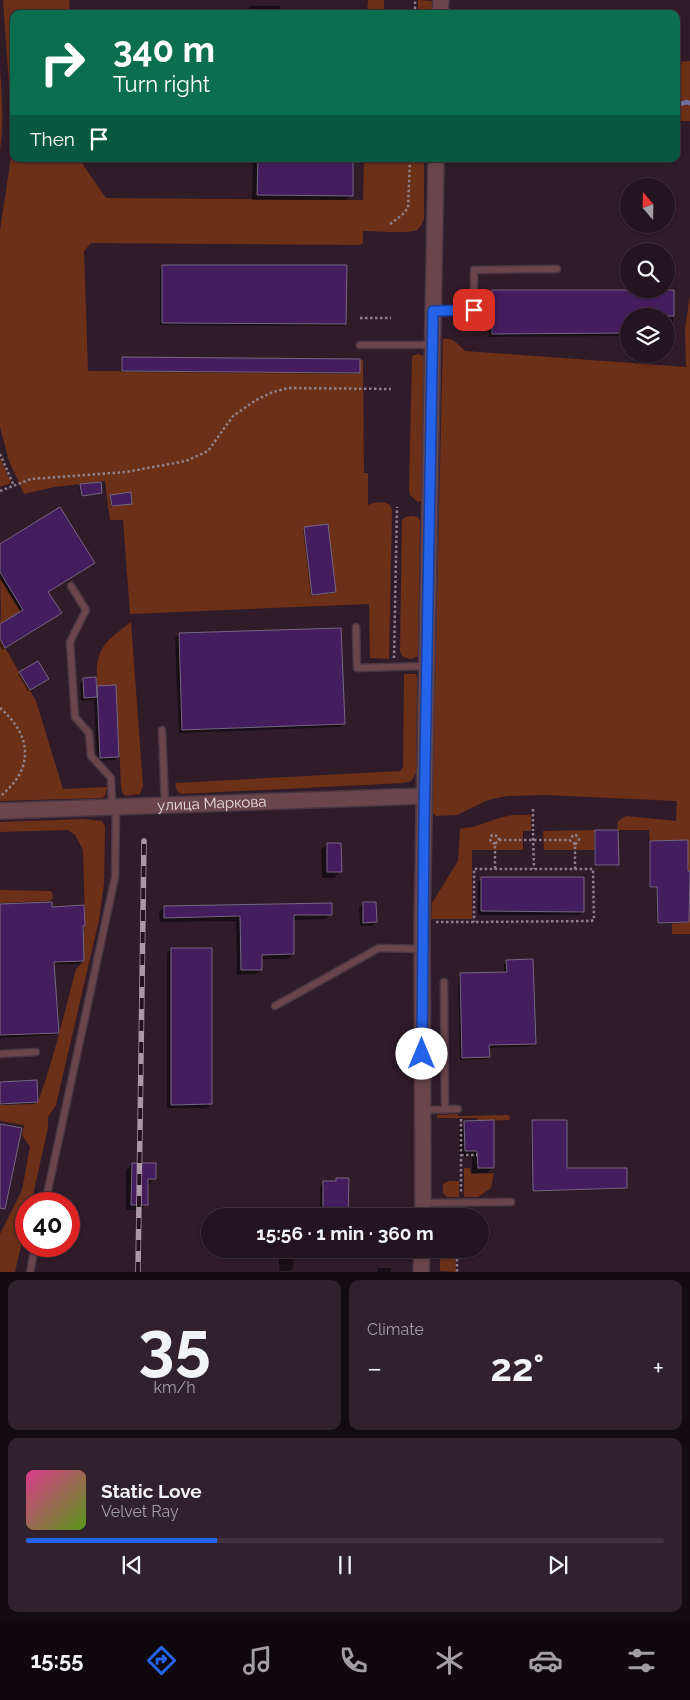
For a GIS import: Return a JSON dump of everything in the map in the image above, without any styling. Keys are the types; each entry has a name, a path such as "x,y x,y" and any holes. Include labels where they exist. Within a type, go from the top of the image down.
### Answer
{"street":[{"path":"423,1208 422,949 436,162"},
{"name":"улица Маркова","path":"0,811 424,796"},
{"path":"422,1258 422,1272"}],"lane":[{"path":"433,311 474,310 474,270 556,269"},
{"path":"360,344 432,345"},
{"path":"48,1192 115,877 114,807 111,778 91,756 89,733 75,717 70,642 86,610 71,586"},
{"path":"356,627 357,668 426,666"},
{"path":"162,730 165,806"},
{"path":"275,1006 379,948 422,949"},
{"path":"444,982 445,1109"},
{"path":"0,1054 36,1052"},
{"path":"422,1110 458,1109"},
{"path":"432,1208 461,1202 511,1202"},
{"path":"30,1272 33,1257"}],"path":[{"path":"390,224 408,208 410,162"},
{"path":"360,318 391,318"},
{"path":"0,491 31,479 126,472 186,461 208,451 234,416 256,400 280,390 288,388 391,389"},
{"path":"0,454 14,486"},
{"path":"394,667 396,507"},
{"path":"0,708 13,719 21,733 24,742 25,761 20,774 0,797"},
{"path":"533,809 534,869"},
{"path":"495,844 490,841 492,835 498,836 499,840"},
{"path":"570,840 572,836 577,836 578,842 575,844 575,869"},
{"path":"495,869 495,844 499,840 570,840 575,844"},
{"path":"436,922 474,922 592,921 594,920 593,869 474,869 474,922"},
{"path":"461,1118 461,1202"},
{"path":"461,1155 477,1155"},
{"path":"457,1258 457,1272"}],"shaded area":[{"path":"3,0 69,0 70,10 10,10 10,101"},
{"path":"368,0 384,0 384,9 412,10 367,10"},
{"path":"418,0 432,1 433,10 418,10"},
{"path":"690,61 690,121 680,121 680,62"},
{"path":"0,69 2,119 0,150"},
{"path":"10,162 81,162 106,198 363,200 364,162 424,162 424,219 418,229 399,232 363,231 363,243 360,245 91,243 84,251 88,371 360,372 360,359 363,361 364,473 368,473 368,505 384,503 390,505 392,510 389,659 370,658 369,604 130,614 123,520 110,520 105,481 55,487 24,494 9,461 0,427 0,230"},
{"path":"690,295 690,871 688,871 688,840 650,841 649,830 618,830 617,822 626,816 676,821 677,801 545,795 507,796 488,800 457,815 436,816 432,813 443,339 453,340 465,351 686,367 685,329"},
{"path":"418,354 424,356 425,359 421,501 418,502 410,495 409,489 412,356"},
{"path":"0,457 11,483 0,487"},
{"path":"405,517 418,517 420,521 418,656 410,659 402,656 400,651 402,520"},
{"path":"0,578 21,612 0,624 1,613"},
{"path":"131,622 143,786 140,794 125,796 121,786 116,686 97,686 97,663 102,648 113,636"},
{"path":"0,639 36,701 63,789 107,787 105,796 102,798 0,801"},
{"path":"404,674 416,674 417,678 416,773 411,781 404,783 181,794 177,791 175,783 400,771 403,767"},
{"path":"513,815 531,815 531,831 523,831 523,850 472,850 472,919 431,919 432,903 458,861 460,829 474,827"},
{"path":"84,819 102,821 105,826 104,884 99,920 56,1105 48,1117 48,1128 34,1192 21,1192 30,1147 22,1135 24,1125 0,1121 0,1105 34,1104 38,1102 44,1085 76,969 84,961 83,850 75,835 68,830 0,832 0,822"},
{"path":"595,830 595,850 544,850 543,831"},
{"path":"0,890 51,891 53,895 52,900 48,901 0,903"},
{"path":"688,894 690,894 690,934 672,934 672,923 689,922"},
{"path":"458,1114 458,1116 509,1115 510,1120 477,1121 477,1118 437,1118 437,1115"},
{"path":"464,1168 470,1168 471,1174 494,1173 491,1188 478,1197 464,1197"},
{"path":"449,1181 459,1181 459,1197 447,1197 443,1193 443,1184"},
{"path":"15,1204 15,1257 18,1257 15,1272 0,1272 0,1234"},
{"path":"440,1258 455,1258 456,1272 440,1271"}],"building":[{"path":"258,162 353,162 353,196 257,195"},
{"path":"162,265 347,265 346,324 162,323"},
{"path":"492,290 620,290 620,298 674,298 674,308 620,308 620,333 492,334"},
{"path":"122,357 360,359 360,373 122,371"},
{"path":"101,482 102,493 82,496 80,484"},
{"path":"131,492 132,504 112,506 110,495"},
{"path":"60,507 95,563 48,592 62,613 5,648 0,639 0,624 23,610 0,572 0,544"},
{"path":"328,524 336,592 312,595 304,527"},
{"path":"341,628 345,724 182,730 179,633"},
{"path":"38,661 49,679 30,690 19,672"},
{"path":"96,677 97,697 84,698 83,678"},
{"path":"116,685 119,757 100,758 97,686"},
{"path":"595,830 618,830 619,865 595,865"},
{"path":"688,840 688,871 690,871 689,922 658,923 657,887 650,887 650,841"},
{"path":"327,843 341,843 342,872 327,872"},
{"path":"481,877 584,877 584,912 481,911"},
{"path":"52,902 52,907 84,905 84,961 54,962 59,1033 0,1035 0,904"},
{"path":"363,902 376,902 377,922 363,923"},
{"path":"332,903 332,915 294,915 294,954 262,955 262,970 241,970 240,916 164,918 164,906"},
{"path":"171,948 212,948 212,1104 171,1105"},
{"path":"533,959 536,1044 489,1045 490,1057 462,1058 460,973 507,972 506,960"},
{"path":"37,1080 38,1102 0,1104 0,1082"},
{"path":"494,1120 494,1168 478,1168 477,1151 465,1151 464,1121"},
{"path":"532,1120 567,1120 567,1168 627,1168 627,1188 533,1191"},
{"path":"0,1124 22,1128 5,1209 0,1208"},
{"path":"132,1163 156,1163 156,1179 148,1179 148,1205 131,1205"},
{"path":"336,1178 349,1178 348,1208 323,1208 323,1181 336,1181"}],"waterway":[{"path":"680,104 690,103"}],"railway":[{"path":"138,1272 144,841"}],"route":[{"path":"422,1054 433,311 474,310"}]}
